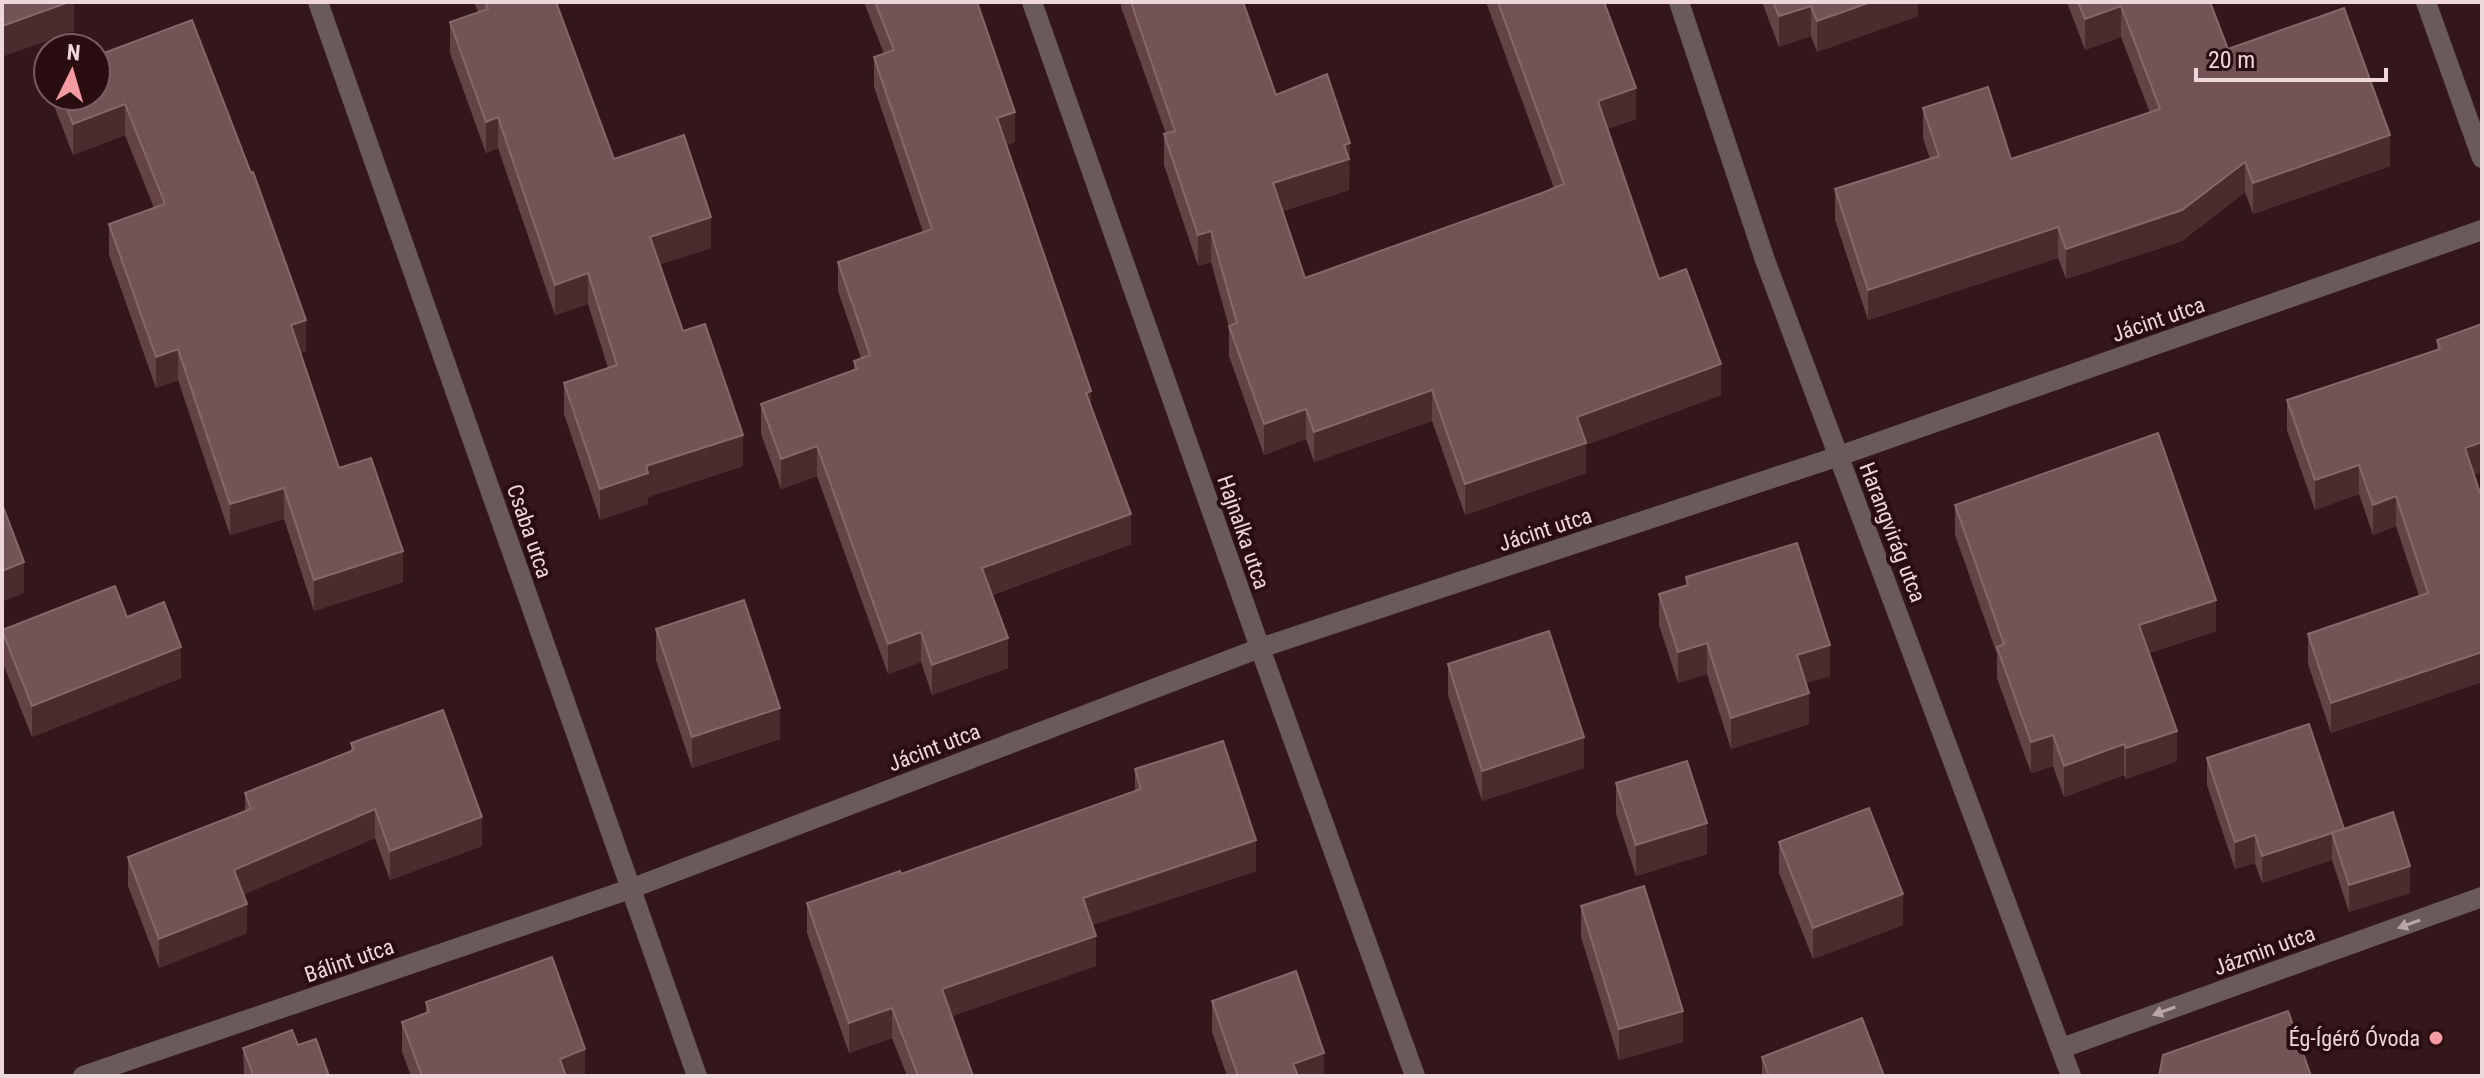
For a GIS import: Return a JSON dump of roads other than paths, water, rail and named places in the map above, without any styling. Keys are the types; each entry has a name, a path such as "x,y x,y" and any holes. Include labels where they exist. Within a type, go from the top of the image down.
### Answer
{"street":[{"name":"Csaba utca","path":"318,2 697,1076"},
{"name":"Hajnalka utca","path":"1032,2 1415,1076"},
{"name":"Harangvirág utca","path":"1679,2 1765,260 2071,1076"},
{"path":"2426,2 2482,158"},
{"name":"Jácint utca","path":"630,889 1260,648 1839,456 2482,230"},
{"name":"Bálint utca","path":"83,1076 630,889"},
{"name":"Jázmin utca","path":"2062,1048 2482,897"}],"place":[{"name":"Ég-Ígérő Óvoda","path":"2436,1038"}]}
